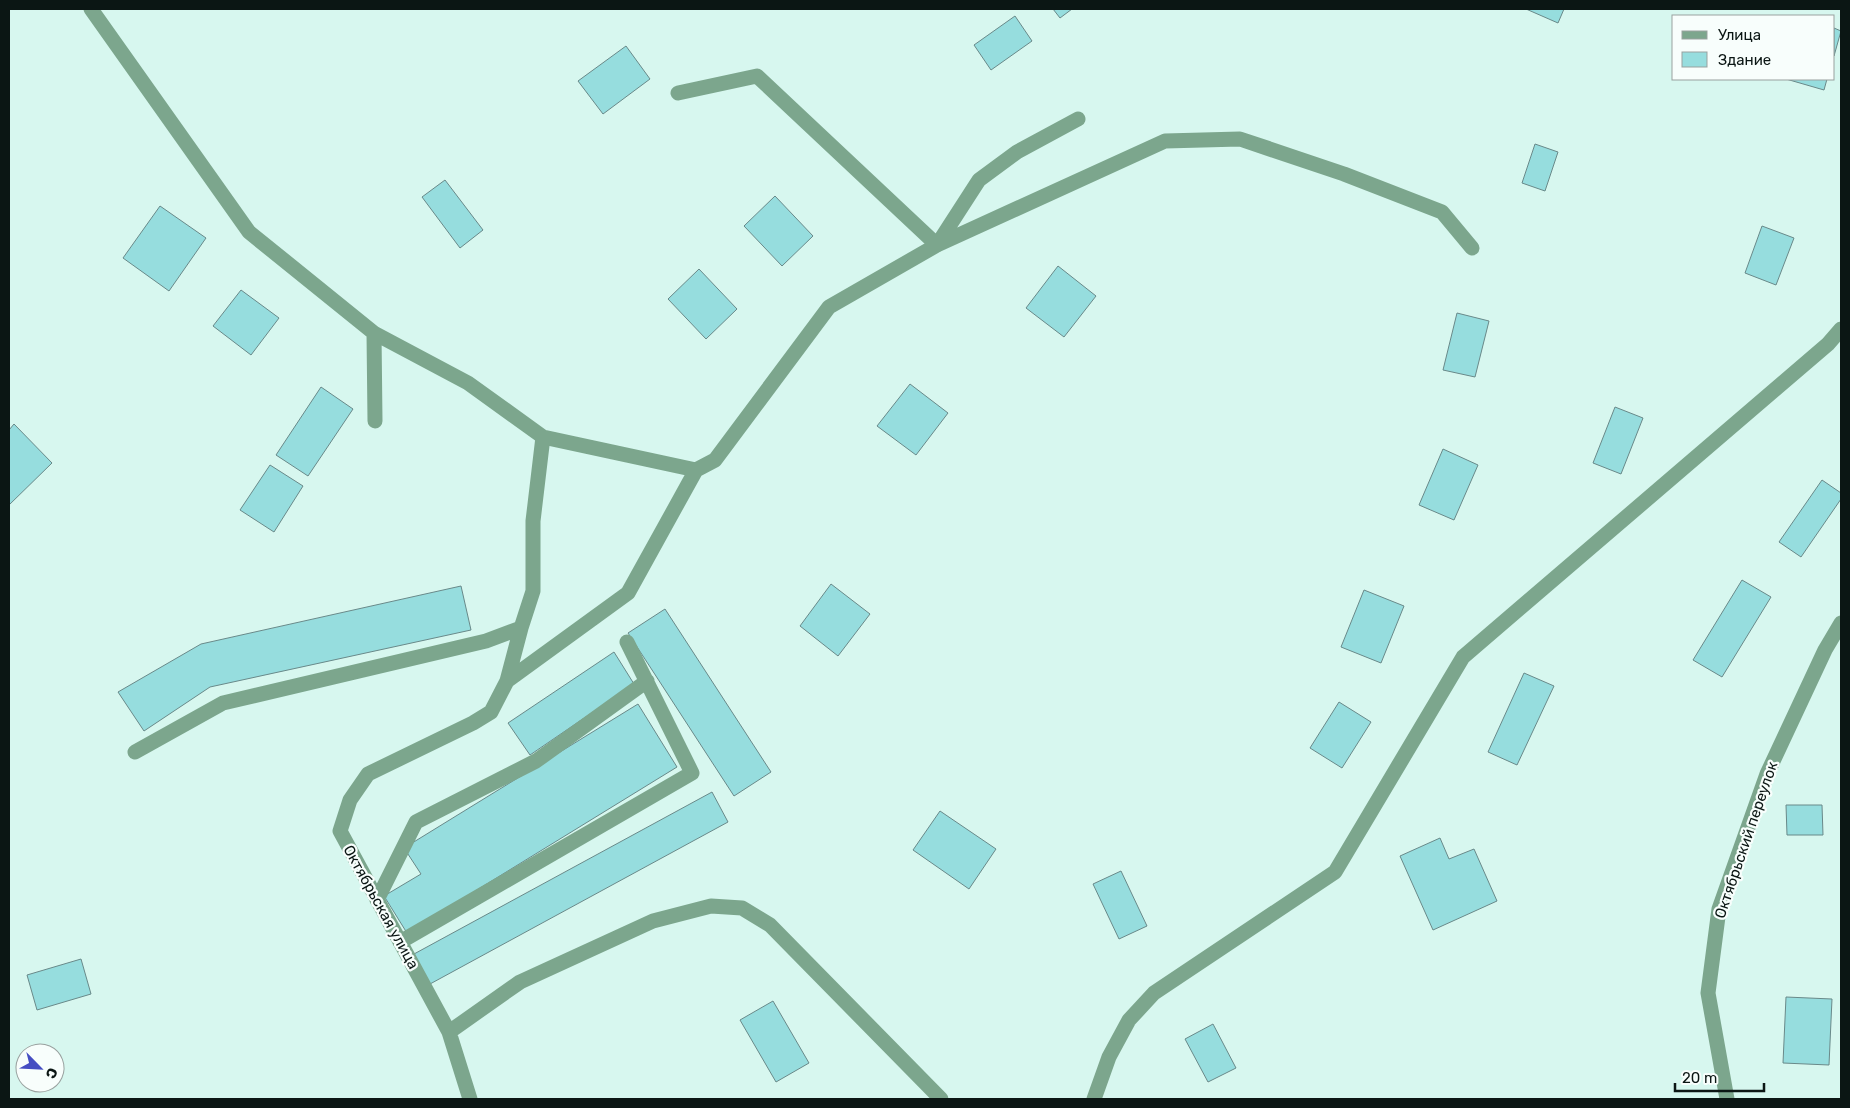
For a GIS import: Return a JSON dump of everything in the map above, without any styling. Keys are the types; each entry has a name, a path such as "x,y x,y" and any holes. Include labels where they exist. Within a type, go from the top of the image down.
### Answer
{"street":[{"path":"91,9 249,232 374,333 468,384 543,437 696,470"},
{"path":"678,93 757,76 937,245"},
{"path":"937,245 979,180 1017,152 1078,119"},
{"path":"507,681 628,594 696,470 715,460 829,307 937,245 1165,141 1240,138 1344,174 1442,212 1472,248"},
{"path":"1094,1099 1109,1056 1129,1020 1154,992 1335,872 1463,657 1834,347 1841,329"},
{"path":"374,333 375,421"},
{"name":"Октябрьская улица","path":"470,1099 449,1032 340,831 350,800 368,774 473,723 491,712 507,681 521,628 534,591 533,521 543,437"},
{"name":"Октябрьский переулок","path":"1727,1099 1708,993 1719,909 1767,774 1825,650 1841,623"},
{"path":"135,752 223,703 486,641 521,628"},
{"path":"400,942 692,773 627,642"},
{"path":"377,900 416,822 536,761 647,681"},
{"path":"449,1032 520,982 653,921 711,906 742,908 770,925 941,1099"}],"building":[{"path":"1053,9 1072,9 1060,18"},
{"path":"1526,9 1564,9 1558,23"},
{"path":"1015,16 1032,41 991,70 974,45"},
{"path":"1835,28 1841,31 1835,52"},
{"path":"626,46 650,79 603,114 578,81"},
{"path":"1789,80 1827,80 1824,90"},
{"path":"1535,144 1558,152 1545,191 1522,183"},
{"path":"445,180 483,230 460,248 422,197"},
{"path":"775,196 813,236 782,266 744,226"},
{"path":"160,206 206,238 169,291 123,258"},
{"path":"1762,226 1794,238 1776,285 1745,273"},
{"path":"1058,266 1096,296 1064,337 1026,308"},
{"path":"699,269 737,309 706,339 668,299"},
{"path":"241,290 279,318 251,355 213,326"},
{"path":"1457,313 1489,321 1475,377 1443,370"},
{"path":"910,384 948,413 916,455 877,426"},
{"path":"321,387 353,409 308,476 276,455"},
{"path":"1615,407 1643,418 1621,474 1593,463"},
{"path":"14,424 52,463 9,505 9,430"},
{"path":"1443,449 1478,465 1454,520 1419,505"},
{"path":"270,465 303,486 274,532 240,510"},
{"path":"1822,480 1841,493 1841,499 1801,557 1779,542"},
{"path":"1742,580 1771,597 1722,677 1693,660"},
{"path":"831,584 870,614 838,656 800,626"},
{"path":"461,586 471,630 210,687 144,731 118,692 201,644"},
{"path":"1364,590 1404,606 1381,663 1341,647"},
{"path":"665,609 771,772 734,796 628,633"},
{"path":"614,652 634,684 530,755 508,723"},
{"path":"1524,673 1554,686 1517,765 1488,752"},
{"path":"1339,702 1371,722 1342,768 1310,748"},
{"path":"638,704 677,767 407,933 384,896 421,874 404,848"},
{"path":"712,792 728,822 430,984 414,954"},
{"path":"1786,805 1822,805 1823,835 1787,835"},
{"path":"940,811 996,849 969,889 913,850"},
{"path":"1440,838 1449,859 1474,849 1497,901 1433,930 1400,856"},
{"path":"1121,871 1147,926 1119,939 1093,884"},
{"path":"81,959 91,994 37,1010 27,975"},
{"path":"1786,997 1832,999 1829,1065 1783,1063"},
{"path":"773,1001 809,1063 776,1082 740,1020"},
{"path":"1213,1024 1236,1068 1208,1082 1185,1039"}]}
